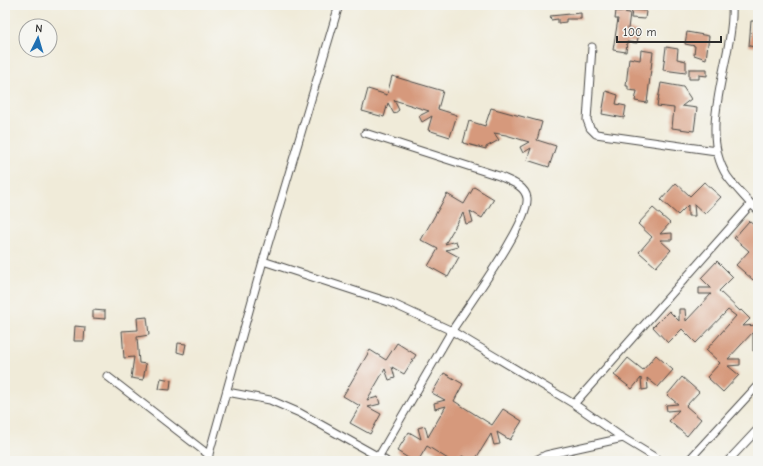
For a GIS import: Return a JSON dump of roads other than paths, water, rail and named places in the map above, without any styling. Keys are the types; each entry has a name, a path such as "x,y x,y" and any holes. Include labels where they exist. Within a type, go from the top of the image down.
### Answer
{"street":[{"path":"107,376 208,458 263,261 339,5"},
{"path":"732,5 733,19 720,86 715,130 716,151 727,176 758,210"},
{"path":"592,47 587,120 590,128 596,134 716,151"},
{"path":"365,133 499,176 520,186 527,196 526,210 514,235 452,331 379,456"},
{"path":"574,404 751,204"},
{"path":"263,261 389,302 452,331 574,404 623,438 660,461"},
{"path":"688,461 758,385"},
{"path":"226,392 270,400 300,413 386,461"},
{"path":"728,461 758,429"},
{"path":"534,461 546,455 623,438"}]}
